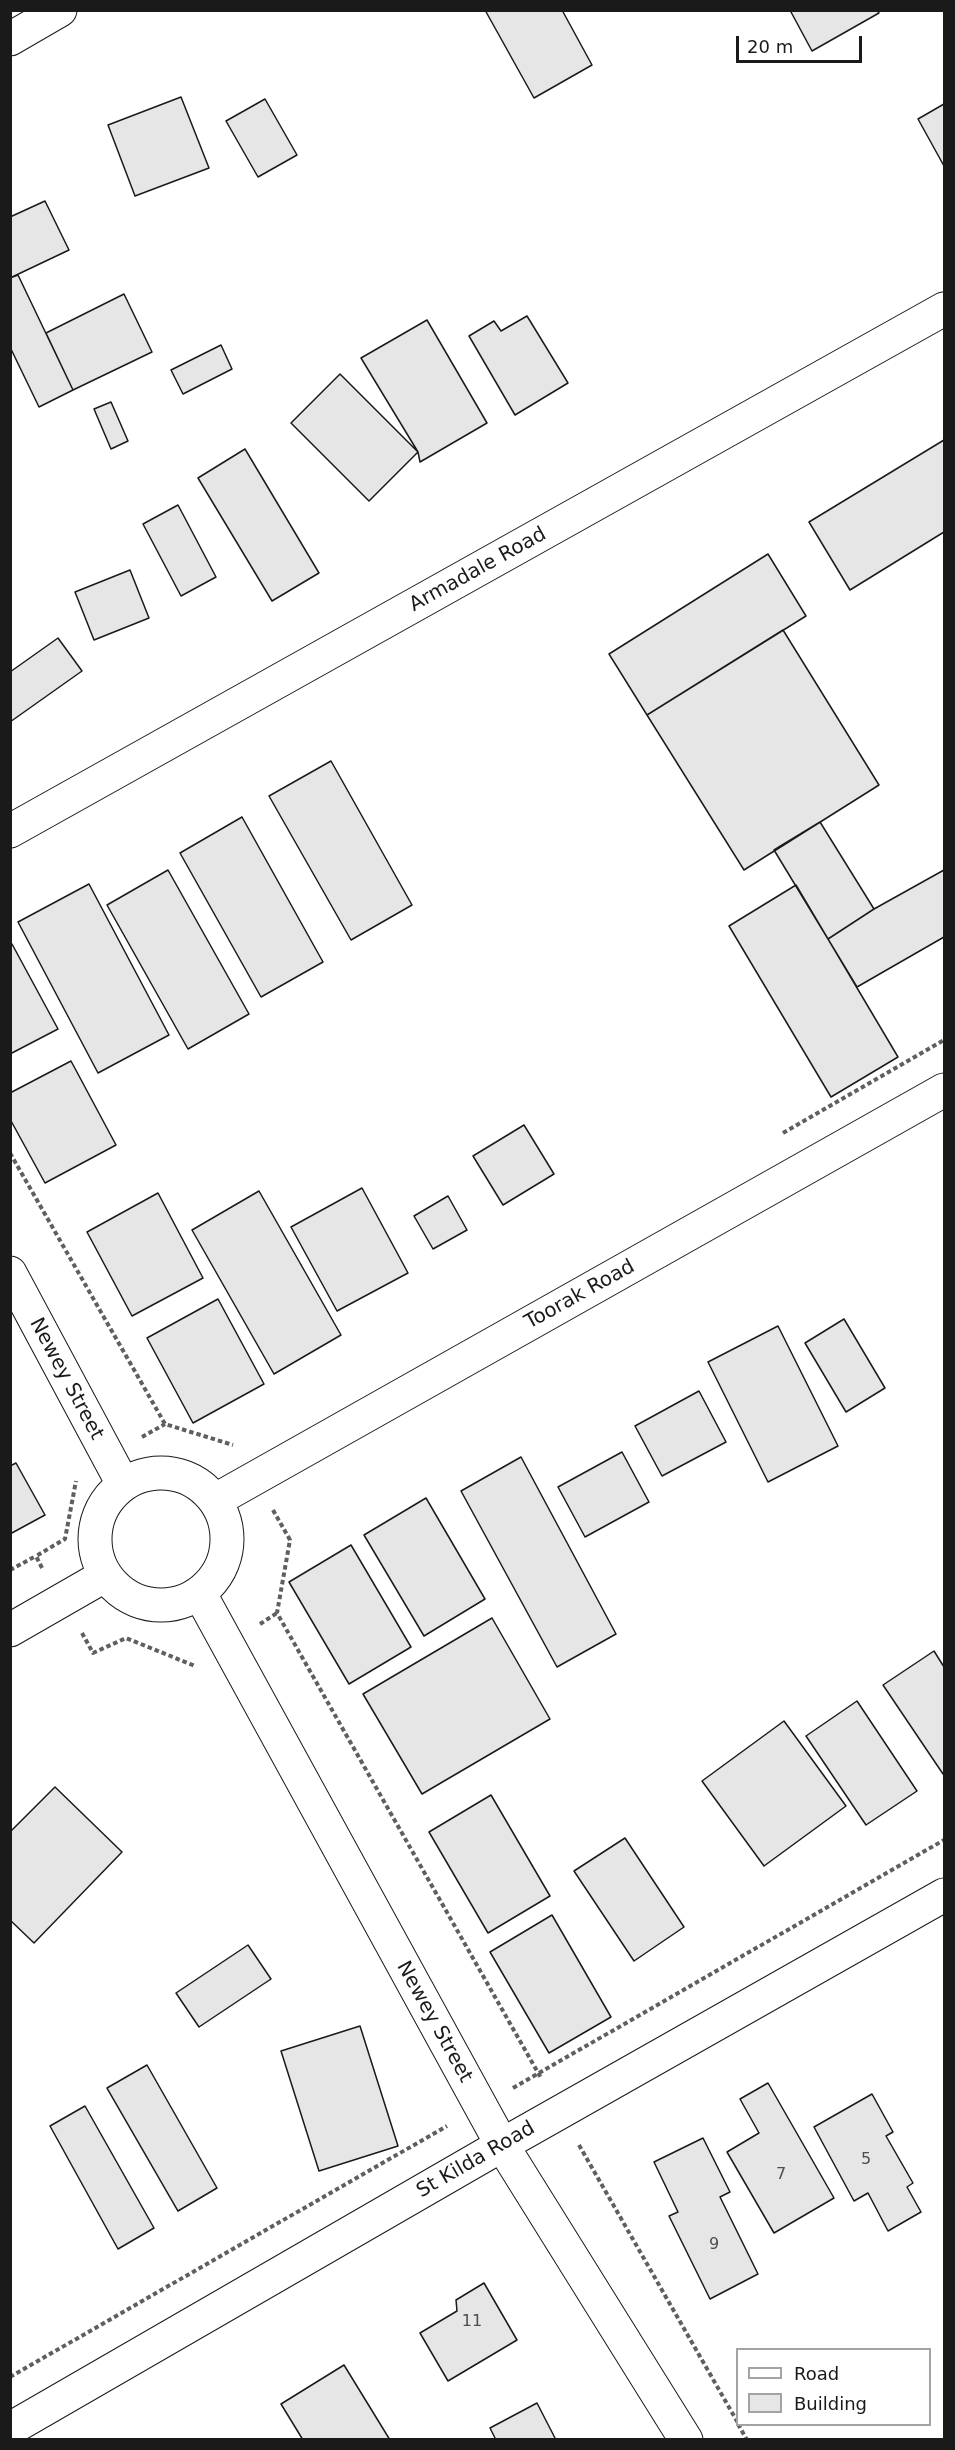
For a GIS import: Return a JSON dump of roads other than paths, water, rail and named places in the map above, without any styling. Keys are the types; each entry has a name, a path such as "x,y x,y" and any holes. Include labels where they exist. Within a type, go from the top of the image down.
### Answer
{"street":[{"path":"10,39 60,10"},
{"name":"Armadale Road","path":"10,831 945,309"},
{"name":"Toorak Road","path":"216,1500 945,1090"},
{"name":"Newey Street","path":"10,1273 123,1484"},
{"path":"149,1473 186,1477 216,1500 226,1524 224,1563 200,1594 171,1606 133,1600 105,1576 95,1552 99,1513 123,1484 149,1473"},
{"path":"10,1630 105,1576"},
{"name":"Newey Street","path":"200,1594 502,2145 686,2439"},
{"name":"St Kilda Road","path":"10,2429 502,2145 945,1895"}]}
